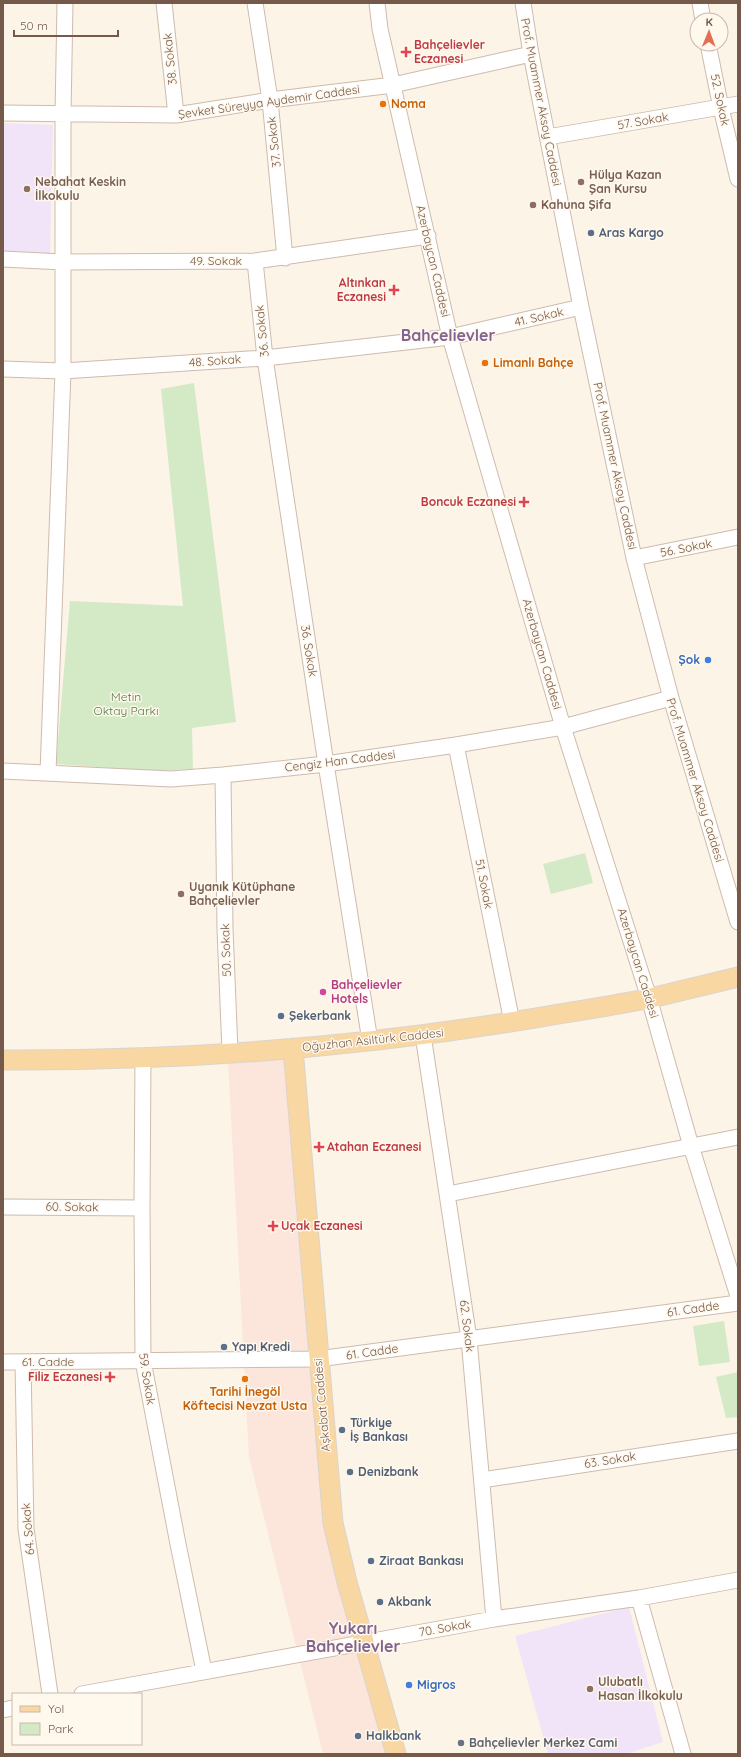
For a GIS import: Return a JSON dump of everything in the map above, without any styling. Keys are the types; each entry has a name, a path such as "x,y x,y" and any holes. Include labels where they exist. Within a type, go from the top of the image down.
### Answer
{"main road":[{"name":"Oğuzhan Asiltürk Caddesi","path":"3,1060 143,1058 293,1048 423,1035 512,1022 649,998 738,977"},
{"name":"Aşkabat Caddesi","path":"293,1048 333,1523 347,1582 396,1754"}],"street":[{"path":"48,773 63,371 64,3"},
{"name":"38. Sokak","path":"164,3 176,115"},
{"name":"37. Sokak","path":"255,3 270,100 285,258"},
{"name":"Azerbaycan Caddesi","path":"376,3 380,29 450,338 563,727 649,998 691,1146 738,1296"},
{"name":"Prof. Muammer Aksoy Caddesi","path":"523,3 531,54 581,307 634,558 671,698 738,922"},
{"name":"52. Sokak","path":"710,52 738,179"},
{"name":"Şevket Süreyya Aydemir Caddesi","path":"3,113 63,115 176,115 270,100 393,85 531,54"},
{"name":"57. Sokak","path":"548,137 738,104"},
{"name":"49. Sokak","path":"3,259 63,262 255,261 285,258 428,236"},
{"name":"36. Sokak","path":"255,261 265,358 326,764 370,1040"},
{"name":"41. Sokak","path":"450,338 581,307"},
{"name":"48. Sokak","path":"3,369 63,371 265,358 450,338"},
{"name":"56. Sokak","path":"634,558 738,537"},
{"name":"Cengiz Han Caddesi","path":"3,771 171,779 326,764 456,745 563,727 671,698"},
{"name":"51. Sokak","path":"456,745 512,1022"},
{"name":"50. Sokak","path":"223,775 225,929 230,1052"},
{"name":"62. Sokak","path":"423,1035 469,1339 494,1619"},
{"name":"59. Sokak","path":"143,1058 143,1361 204,1671"},
{"path":"448,1194 738,1137"},
{"name":"60. Sokak","path":"3,1207 142,1208"},
{"name":"61. Cadde","path":"3,1362 318,1359 738,1303"},
{"name":"64. Sokak","path":"23,1362 26,1529 50,1693"},
{"name":"63. Sokak","path":"482,1480 738,1441"},
{"name":"70. Sokak","path":"87,1693 494,1619 639,1598 738,1580"},
{"path":"639,1598 683,1754"}],"shaded area":[{"name":"Nebahat Keskin İlkokulu","path":"3,123 53,125 50,256 3,252"},
{"path":"272,1059 294,1061 332,1505 396,1754 323,1754 249,1457 228,1061"},
{"name":"Ulubatlı Hasan İlkokulu","path":"629,1607 663,1742 626,1754 548,1754 515,1636"}],"green space":[{"name":"Metin Oktay Parkı","path":"194,383 236,722 192,728 193,769 153,771 56,764 70,601 183,606 161,389"},
{"path":"585,853 593,883 551,894 543,864"},
{"path":"724,1321 730,1362 699,1366 693,1326"},
{"path":"738,1372 738,1417 726,1418 716,1377"}],"place":[{"name":"Bahçelievler Eczanesi","path":"406,52"},
{"name":"Noma","path":"383,104"},
{"name":"Hülya Kazan Şan Kursu","path":"581,182"},
{"name":"Nebahat Keskin İlkokulu","path":"27,189"},
{"name":"Kahuna Şifa","path":"533,205"},
{"name":"Aras Kargo","path":"591,233"},
{"name":"Altınkan Eczanesi","path":"394,290"},
{"name":"Limanlı Bahçe","path":"485,363"},
{"name":"Boncuk Eczanesi","path":"524,502"},
{"name":"Şok","path":"708,660"},
{"name":"Uyanık Kütüphane Bahçelievler","path":"181,894"},
{"name":"Bahçelievler Hotels","path":"323,992"},
{"name":"Şekerbank","path":"281,1016"},
{"name":"Atahan Eczanesi","path":"319,1147"},
{"name":"Uçak Eczanesi","path":"273,1226"},
{"name":"Yapı Kredi","path":"224,1347"},
{"name":"Filiz Eczanesi","path":"110,1377"},
{"name":"Tarihi İnegöl Köftecisi Nevzat Usta","path":"245,1379"},
{"name":"Türkiye İş Bankası","path":"342,1430"},
{"name":"Denizbank","path":"350,1472"},
{"name":"Ziraat Bankası","path":"371,1561"},
{"name":"Akbank","path":"380,1602"},
{"name":"Migros","path":"409,1685"},
{"name":"Ulubatlı Hasan İlkokulu","path":"590,1689"},
{"name":"Halkbank","path":"358,1736"},
{"name":"Bahçelievler Merkez Cami","path":"461,1743"}],"district":[{"name":"Bahçelievler","path":"448,335"},
{"name":"Yukarı Bahçelievler","path":"353,1637"}]}
